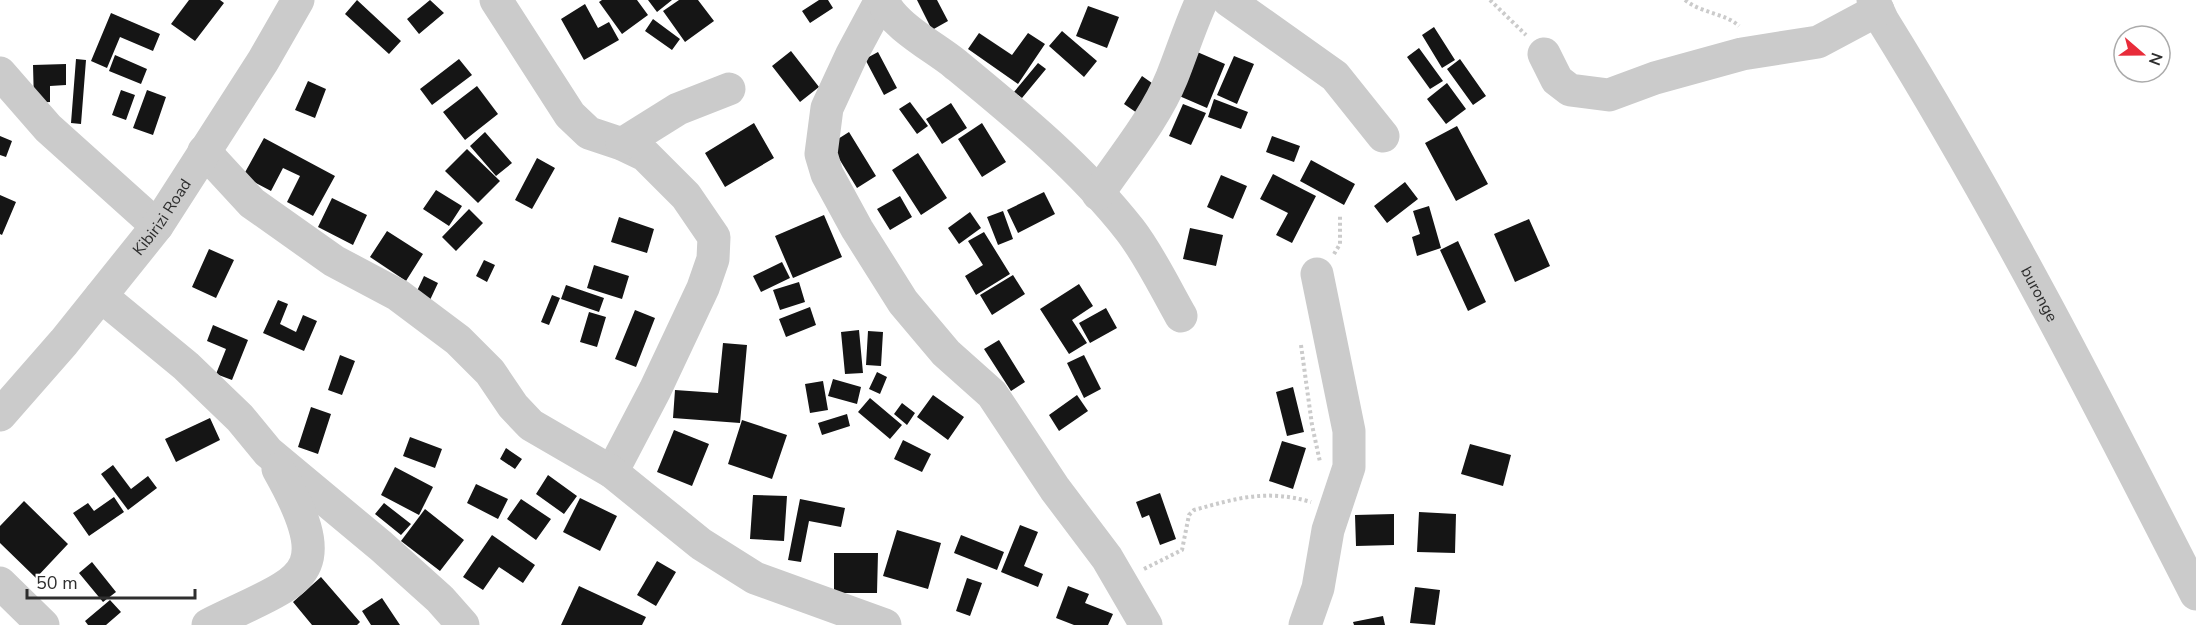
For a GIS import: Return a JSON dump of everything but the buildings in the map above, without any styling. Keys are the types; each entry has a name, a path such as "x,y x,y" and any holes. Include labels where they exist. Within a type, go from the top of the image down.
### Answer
{"street":[{"name":"Kibirizi Road","path":"0,415 157,226 263,61 298,0"},
{"path":"496,0 570,115 589,133 622,144 645,155 686,196 714,237 713,259 704,288 612,472"},
{"path":"882,0 885,8 904,26 1012,111 1098,194 1130,231 1181,316"},
{"path":"882,0 852,54 827,108 821,154 827,174 857,229 903,302 946,353 992,394 1055,489 1107,558 1146,625"},
{"path":"1098,194 1154,110 1172,78 1184,39 1202,0"},
{"path":"1228,0 1335,76 1383,136"},
{"path":"1544,54 1557,80 1570,90 1609,95 1654,78 1748,53 1818,42 1875,5"},
{"name":"buronge","path":"1875,5 1970,165 2041,295 2196,594"},
{"path":"0,73 48,128 157,226"},
{"path":"622,144 678,109 729,89"},
{"path":"204,151 252,203 334,261 398,295 458,340 490,372 513,406 531,425 612,472 701,544 755,578 824,615 885,625"},
{"path":"1305,625 1318,588 1328,530 1349,467 1349,431 1317,274"},
{"path":"101,296 186,366 240,418 268,452 294,497 306,531 309,559 305,569 279,591 208,625"},
{"path":"268,452 381,546 440,599 463,625"},
{"path":"0,583 31,619"}],"path":[{"path":"1490,0 1544,54"},
{"path":"1685,0 1703,12 1732,20 1738,25 1748,53"},
{"path":"1126,590 1150,564 1182,550 1189,515 1194,510 1248,496 1277,494 1312,502 1321,512 1328,530"}]}
